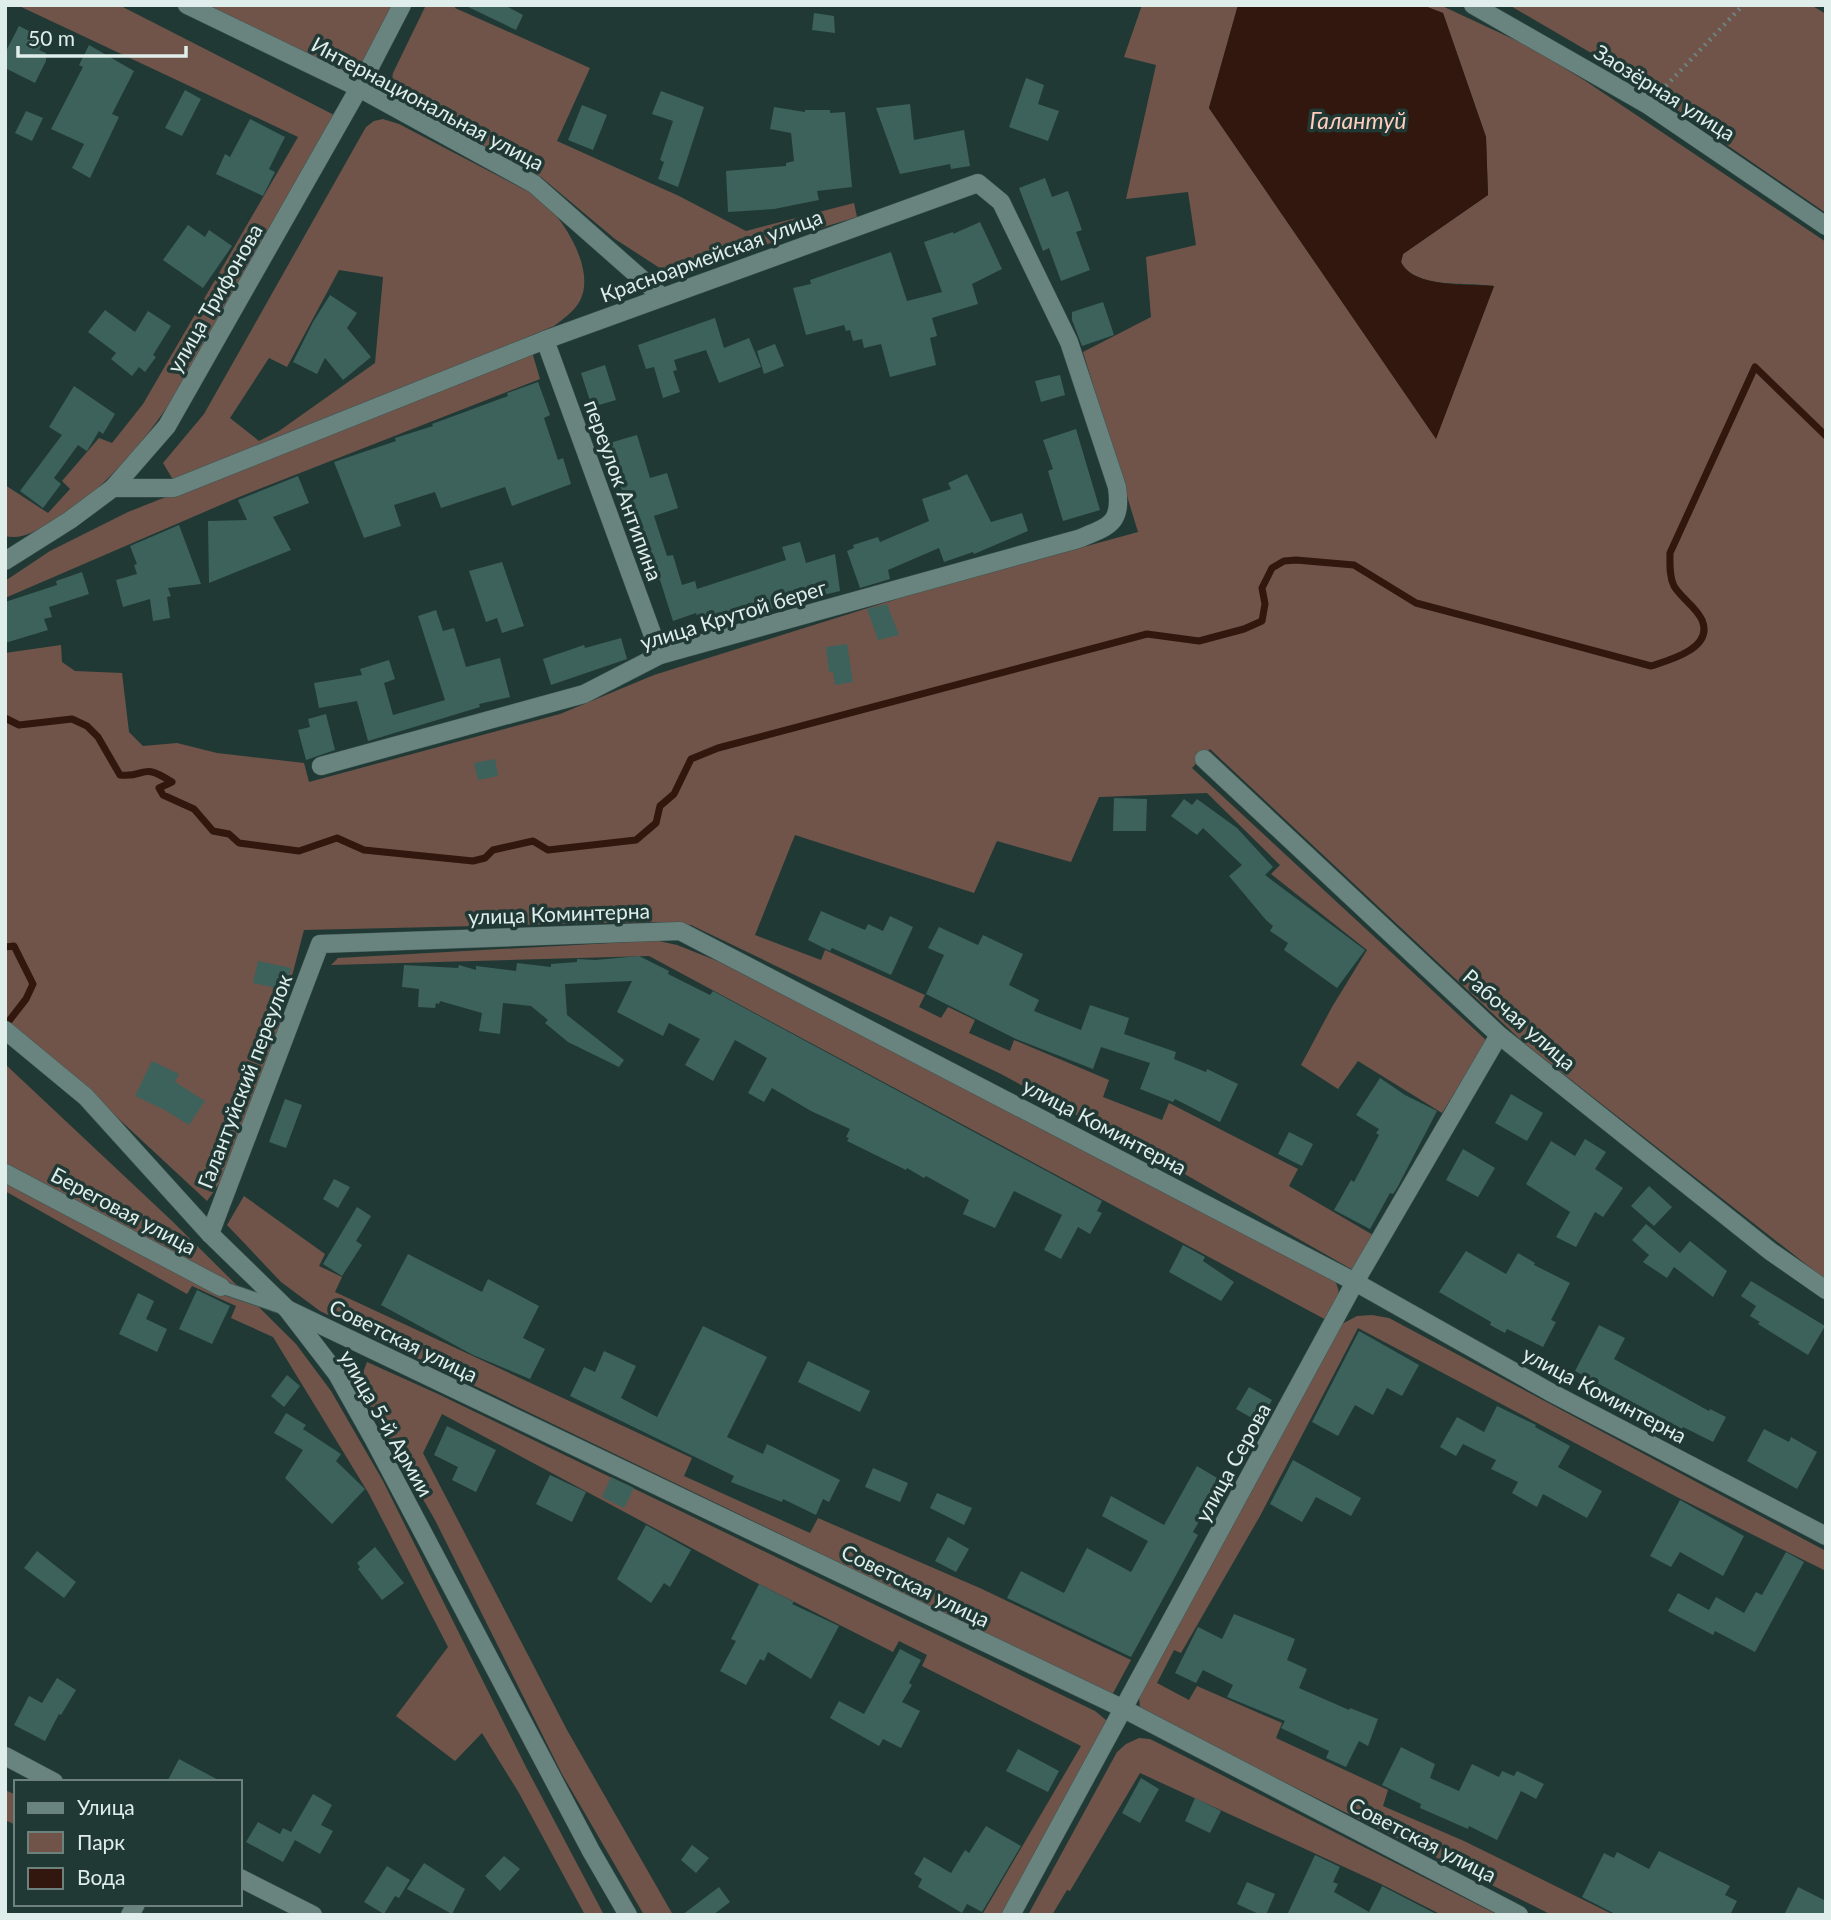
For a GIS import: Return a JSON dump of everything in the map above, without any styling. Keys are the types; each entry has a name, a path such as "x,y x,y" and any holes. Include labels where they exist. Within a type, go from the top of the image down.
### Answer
{"street":[{"name":"Интернациональная улица","path":"187,5 359,88 534,184 661,296"},
{"name":"улица Трифонова","path":"8,556 113,488 167,426 359,88 402,5"},
{"name":"Заозёрная улица","path":"1474,6 1648,105 1826,226"},
{"name":"Красноармейская улица","path":"113,488 174,488 545,340 978,183 1001,202 1069,342 1117,487 1119,503 1116,518"},
{"name":"переулок Антипина","path":"545,340 660,655"},
{"name":"улица Крутой берег","path":"321,766 584,694 660,655 1078,539 1111,525 1116,518"},
{"name":"Рабочая улица","path":"1204,759 1499,1035 1770,1251 1826,1290"},
{"name":"улица Коминтерна","path":"320,944 680,931 1355,1282 1550,1392 1826,1536"},
{"name":"Галантуйский переулок","path":"210,1234 320,944"},
{"name":"улица 5-й Армии","path":"5,1030 86,1097 210,1234 287,1310 337,1374 591,1851 628,1915"},
{"name":"улица Серова","path":"1011,1915 1355,1282 1499,1035"},
{"name":"Береговая улица","path":"5,1173 220,1287"},
{"name":"Советская улица","path":"287,1310 1122,1708 1519,1915"},
{"path":"5,1756 50,1780"},
{"path":"242,1879 313,1915"}],"lane":[{"path":"220,1287 287,1310"}],"path":[{"path":"1648,105 1743,5"}],"green space":[{"path":"17,5 119,5 336,116 211,339 165,410 139,444 112,475 82,502 34,532 11,537 5,536 5,485 48,513 70,489 62,481 99,438 112,443 143,404 298,137"},
{"path":"188,5 394,5 354,84"},
{"path":"426,5 456,5 455,8 590,68 557,141 679,196 746,231 854,203 857,217 669,274 615,239 541,177 398,98 392,87 393,73"},
{"path":"1142,5 1238,5 1209,108 1436,438 1494,286 1443,283 1417,277 1401,262 1403,254 1488,195 1486,137 1443,13 1422,5 1440,5 1528,46 1584,80 1826,242 1826,1280 1524,1043 1210,749 1192,768 1487,1041 1442,1113 1358,1061 1338,1089 1301,1065 1367,950 1271,874 1280,865 1207,793 1099,797 1071,862 997,841 974,893 795,835 755,935 821,960 825,950 925,995 919,1007 941,1018 948,1007 975,1020 969,1033 1010,1051 1014,1040 1109,1080 1103,1097 1162,1120 1169,1103 1298,1169 1289,1186 1373,1235 1353,1270 1001,1074 691,925 654,922 304,930 275,1041 230,1169 207,1201 107,1108 5,1021 5,653 61,645 62,662 75,671 122,673 129,732 143,746 177,743 217,753 304,763 309,782 560,714 654,675 919,592 1138,532 1083,352 1151,317 1146,257 1196,245 1188,192 1126,199 1156,65 1124,57"},
{"path":"1509,5 1811,5 1826,14 1826,213 1692,121 1641,82"},
{"path":"383,119 399,124 529,192 548,207 564,227 580,259 584,283 578,304 554,326 175,483 163,463 204,414 366,127","holes":["339,270 383,277 375,363 279,431 259,441 230,418 269,358 287,367"]},
{"path":"532,352 540,379 239,497 5,598 5,581 50,551 128,512"},
{"path":"650,939 677,945 775,984 1334,1280 1339,1295 1330,1322 649,956 331,965 338,958"},
{"path":"5,1064 171,1220 296,1344 331,1391 383,1481 526,1767 604,1915 585,1915 519,1793 482,1733 455,1761 396,1716 448,1647 369,1494 273,1337 231,1318 236,1306 192,1286 187,1294 5,1191"},
{"path":"244,1196 325,1254 319,1266 342,1277 335,1292 692,1458 684,1476 810,1533 818,1518 982,1589 1131,1660 1112,1695 320,1311 281,1282 227,1225"},
{"path":"1357,1316 1389,1318 1826,1551 1826,1571 1677,1497 1358,1328 1260,1516 1181,1653 1174,1650 1157,1683 1189,1700 1197,1686 1282,1723 1276,1738 1388,1790 1383,1806 1464,1841 1614,1915 1552,1915 1167,1724 1140,1708 1139,1696 1342,1324"},
{"path":"367,1362 1095,1711 1106,1720 1108,1725 1004,1915 982,1915 1081,1746 922,1666 927,1655 899,1641 893,1652 753,1581 442,1414 423,1453 567,1730 673,1915 644,1915 562,1774 435,1520 358,1386"},
{"path":"1139,1738 1150,1739 1498,1915 1442,1915 1379,1883 1140,1773 1070,1891 1067,1890 1052,1915 1028,1915 1117,1752"},
{"path":"5,1790 14,1794 14,1824 5,1820"}],"water":[{"name":"Галантуй","path":"1238,5 1422,5 1443,13 1486,137 1488,195 1403,254 1401,262 1407,270 1429,280 1494,286 1436,439 1209,108"}],"building":[{"path":"464,5 504,5 523,15 516,30"},
{"path":"814,13 834,16 835,33 812,30"},
{"path":"19,26 45,39 39,50 46,53 46,61 35,83 5,68 5,53"},
{"path":"89,45 134,71 112,114 119,117 90,178 72,168 84,144 51,129 83,67 79,65"},
{"path":"1026,78 1044,85 1038,104 1059,111 1048,141 1009,127"},
{"path":"185,90 201,99 182,136 165,128"},
{"path":"661,91 704,107 678,187 658,179 664,162 660,160 673,121 652,114"},
{"path":"910,104 914,140 964,130 970,166 951,169 950,164 900,174 876,108"},
{"path":"582,105 607,115 593,150 568,140"},
{"path":"774,107 805,112 845,112 852,187 817,191 819,200 774,209 728,212 726,171 786,166 786,163 794,161 791,133 770,129"},
{"path":"26,111 43,118 32,141 15,133"},
{"path":"250,119 285,137 269,169 275,172 263,196 216,174 225,154 230,157"},
{"path":"1045,178 1052,197 1068,191 1082,230 1076,232 1090,270 1061,281 1049,248 1043,251 1019,188"},
{"path":"980,222 1002,269 972,284 978,304 932,318 937,336 930,338 936,365 890,377 881,344 864,348 862,339 853,341 850,330 846,331 844,325 806,335 793,288 811,284 810,280 891,252 907,301 942,292 924,242 953,234"},
{"path":"188,225 205,237 209,230 232,246 203,288 163,260"},
{"path":"330,295 357,313 347,328 371,357 343,380 325,358 317,374 293,362"},
{"path":"1103,302 1114,335 1082,346 1072,320 1072,312"},
{"path":"105,310 135,332 148,311 171,326 153,355 156,357 145,372 139,367 132,376 111,359 116,353 88,332"},
{"path":"715,318 724,348 749,338 761,367 719,383 706,350 674,360 677,370 673,371 680,392 663,398 654,367 646,369 638,345"},
{"path":"775,344 784,366 764,374 757,351"},
{"path":"605,365 616,400 592,407 581,373"},
{"path":"1060,375 1065,395 1041,402 1035,381"},
{"path":"538,382 550,415 544,418 558,460 563,458 571,484 512,506 505,487 441,508 435,492 394,505 401,526 364,538 334,462 396,441 395,438 433,426 432,424"},
{"path":"74,386 115,414 103,434 99,431 87,451 78,445 54,478 61,484 43,508 20,491 62,435 49,427"},
{"path":"1076,429 1100,510 1063,521 1048,471 1053,469 1043,440"},
{"path":"637,435 650,478 667,473 678,508 654,516 667,556 673,555 682,585 695,581 697,589 786,560 782,547 800,542 806,563 835,554 840,591 815,597 814,595 739,620 735,609 699,621 696,613 673,621 660,580 653,582 606,444"},
{"path":"967,474 991,522 1022,513 1028,531 974,554 973,552 944,562 939,548 888,570 890,579 860,588 847,551 854,548 853,545 878,537 880,542 929,521 922,499 951,489 948,483"},
{"path":"298,476 309,503 273,517 291,550 209,583 208,521 247,520 238,500"},
{"path":"179,525 201,584 168,588 171,596 167,597 170,618 153,621 150,599 123,607 116,580 137,574 134,565 137,564 130,546"},
{"path":"502,562 524,626 502,633 497,618 486,622 469,571"},
{"path":"82,572 89,594 49,607 52,617 44,619 48,630 5,643 5,602 57,585 56,581"},
{"path":"887,604 899,635 878,640 867,609"},
{"path":"436,610 443,631 454,628 466,667 500,658 510,697 479,704 480,707 368,741 357,701 319,708 314,683 362,675 360,669 389,660 395,679 384,683 393,715 445,700 418,616"},
{"path":"621,638 627,659 551,685 543,659 584,645 585,648"},
{"path":"847,644 853,682 835,685 833,672 829,672 826,647"},
{"path":"326,714 335,750 306,760 298,730 310,727 308,719"},
{"path":"495,759 498,776 478,780 474,763"},
{"path":"1114,798 1147,799 1146,831 1113,831"},
{"path":"1184,799 1192,805 1197,799 1237,828 1273,867 1265,875 1365,950 1337,988 1284,950 1288,943 1270,931 1273,926 1229,876 1242,865 1203,828 1197,835 1171,816"},
{"path":"821,911 865,930 868,924 883,931 890,916 913,927 891,975 808,940"},
{"path":"939,927 978,945 983,935 1023,954 1009,985 1039,1000 1034,1011 1081,1030 1090,1005 1129,1018 1124,1034 1176,1052 1174,1059 1206,1072 1207,1069 1238,1084 1220,1122 1175,1099 1173,1102 1140,1089 1150,1063 1101,1047 1093,1069 1016,1039 926,994 944,955 928,948"},
{"path":"639,956 710,995 713,991 1102,1201 1097,1211 1102,1213 1090,1234 1078,1227 1061,1259 1044,1250 1062,1215 1014,1191 995,1228 963,1214 969,1200 926,1176 924,1178 847,1141 850,1129 811,1111 772,1088 764,1102 748,1093 767,1058 735,1040 713,1081 685,1065 700,1039 669,1023 663,1036 617,1012 632,981 565,984 567,1015 624,1060 619,1067 568,1042 545,1023 548,1020 531,1006 503,1003 500,1034 479,1031 482,1013 440,1001 435,1008 418,1007 419,989 402,987 404,965 458,968 459,965 476,970 476,966 516,971 517,963 551,967 551,964 577,962 577,959"},
{"path":"258,961 291,968 286,990 253,983"},
{"path":"152,1061 179,1074 175,1082 205,1101 189,1125 135,1096"},
{"path":"1380,1078 1405,1095 1437,1111 1397,1188 1393,1194 1390,1193 1370,1229 1334,1210 1351,1180 1354,1182 1379,1135 1376,1133 1379,1129 1356,1115"},
{"path":"1511,1094 1543,1113 1527,1141 1495,1123"},
{"path":"285,1099 302,1105 286,1148 269,1142"},
{"path":"1289,1132 1313,1144 1302,1166 1278,1154"},
{"path":"1585,1139 1606,1152 1595,1169 1623,1188 1603,1217 1595,1212 1576,1247 1556,1237 1570,1212 1526,1184 1551,1141 1575,1156"},
{"path":"1463,1149 1495,1168 1478,1197 1446,1180"},
{"path":"334,1179 350,1187 338,1208 323,1199"},
{"path":"1649,1186 1672,1207 1654,1226 1631,1206"},
{"path":"357,1207 371,1216 356,1241 362,1245 342,1276 323,1264"},
{"path":"1646,1224 1680,1253 1690,1241 1727,1271 1713,1297 1674,1267 1667,1278 1643,1262 1649,1255 1632,1240"},
{"path":"1183,1245 1205,1257 1203,1261 1234,1282 1221,1301 1169,1272"},
{"path":"1466,1251 1506,1274 1518,1253 1535,1263 1534,1265 1570,1283 1551,1320 1556,1322 1543,1347 1507,1329 1505,1333 1439,1292"},
{"path":"408,1254 482,1292 488,1279 539,1306 523,1338 545,1349 530,1379 473,1355 381,1305"},
{"path":"1751,1281 1825,1326 1808,1355 1758,1324 1760,1322 1750,1316 1756,1306 1741,1296"},
{"path":"197,1290 230,1306 212,1344 179,1329"},
{"path":"138,1293 154,1301 146,1319 167,1329 157,1352 119,1334"},
{"path":"1599,1325 1625,1338 1614,1359 1709,1411 1710,1409 1726,1417 1713,1442 1683,1427 1682,1429 1575,1371"},
{"path":"703,1326 767,1357 727,1437 763,1454 767,1444 840,1480 829,1502 823,1499 816,1515 783,1499 782,1502 731,1482 734,1476 570,1396 584,1367 595,1372 604,1351 636,1366 621,1398 657,1417"},
{"path":"1359,1331 1419,1365 1402,1396 1387,1388 1373,1415 1355,1405 1338,1436 1312,1422"},
{"path":"808,1361 870,1391 860,1412 798,1382"},
{"path":"287,1375 300,1386 284,1407 271,1396"},
{"path":"1249,1387 1272,1400 1259,1422 1236,1409"},
{"path":"1497,1406 1570,1446 1558,1467 1602,1491 1587,1518 1543,1494 1537,1507 1512,1493 1518,1482 1491,1469 1496,1460 1463,1444 1456,1456 1440,1447 1457,1417 1484,1432"},
{"path":"286,1413 306,1425 303,1429 341,1454 336,1461 365,1489 332,1524 285,1478 303,1450 274,1433"},
{"path":"447,1426 496,1450 476,1492 452,1480 458,1467 434,1455"},
{"path":"1764,1429 1789,1442 1791,1437 1817,1452 1797,1489 1747,1461"},
{"path":"1293,1460 1361,1498 1351,1516 1316,1497 1302,1522 1270,1504"},
{"path":"1197,1466 1222,1481 1193,1532 1198,1535 1131,1657 1007,1598 1021,1571 1064,1593 1087,1548 1131,1572 1148,1541 1102,1516 1111,1496 1164,1525"},
{"path":"873,1468 908,1483 900,1502 865,1487"},
{"path":"550,1475 586,1492 572,1522 536,1504"},
{"path":"611,1477 634,1488 624,1508 602,1497"},
{"path":"937,1493 972,1508 964,1525 930,1508"},
{"path":"1680,1500 1744,1536 1723,1576 1680,1552 1671,1567 1650,1556"},
{"path":"646,1525 691,1550 670,1587 664,1583 651,1603 617,1579"},
{"path":"948,1537 969,1549 956,1572 935,1561"},
{"path":"375,1547 404,1583 382,1600 358,1569 360,1567 357,1563"},
{"path":"37,1551 76,1582 64,1598 24,1568"},
{"path":"1786,1552 1804,1562 1755,1652 1715,1631 1713,1635 1668,1611 1678,1593 1709,1610 1716,1597 1744,1613 1756,1592 1762,1595"},
{"path":"759,1584 794,1602 792,1604 839,1626 811,1679 768,1652 764,1661 760,1659 746,1685 720,1671 736,1641 731,1639"},
{"path":"1234,1614 1295,1639 1287,1660 1307,1669 1299,1688 1349,1710 1350,1708 1378,1719 1368,1746 1359,1741 1346,1767 1326,1758 1329,1751 1281,1728 1285,1721 1227,1697 1233,1685 1203,1670 1196,1683 1175,1673 1198,1627 1222,1639"},
{"path":"900,1649 921,1660 909,1683 912,1685 902,1702 920,1711 901,1748 883,1739 879,1746 830,1718 839,1701 864,1714"},
{"path":"57,1678 76,1690 45,1741 14,1725 29,1696 42,1703"},
{"path":"1401,1747 1435,1764 1430,1778 1459,1791 1472,1764 1499,1777 1502,1771 1514,1776 1517,1771 1544,1784 1536,1799 1521,1791 1497,1840 1469,1826 1468,1829 1420,1808 1421,1804 1382,1785"},
{"path":"1018,1749 1059,1771 1048,1792 1006,1771"},
{"path":"179,1759 218,1780 168,1780"},
{"path":"1141,1778 1159,1789 1140,1823 1122,1813"},
{"path":"313,1794 332,1805 321,1825 333,1831 320,1854 295,1840 283,1862 246,1842 258,1822 280,1834 283,1828 291,1832"},
{"path":"1195,1798 1221,1811 1210,1833 1185,1821"},
{"path":"986,1826 1021,1846 982,1912 967,1904 962,1913 918,1887 922,1879 914,1874 924,1857 951,1873 965,1850 969,1853"},
{"path":"692,1845 709,1858 696,1873 681,1860"},
{"path":"1659,1851 1730,1886 1725,1895 1737,1901 1730,1915 1617,1915 1582,1897 1604,1853 1614,1858 1617,1852 1649,1869"},
{"path":"1315,1855 1340,1867 1333,1882 1338,1884 1334,1892 1369,1912 1382,1886 1438,1915 1287,1915"},
{"path":"504,1856 520,1869 500,1891 485,1876"},
{"path":"424,1863 465,1889 452,1914 407,1889"},
{"path":"387,1866 410,1880 399,1898 395,1896 384,1914 364,1902"},
{"path":"1247,1882 1275,1894 1266,1915 1237,1904"},
{"path":"719,1887 730,1902 713,1915 682,1915"},
{"path":"1798,1887 1826,1901 1826,1915 1784,1915"}],"waterway":[{"path":"5,718 19,725 72,719 87,726 98,737 120,775 148,771 172,782 159,788 163,795 194,809 213,831 229,834 239,843 299,851 337,838 364,850 473,861 485,858 493,850 533,841 548,850 636,840 656,823 660,806 674,794 691,759 718,748 1147,634 1199,641 1244,629 1262,621 1265,604 1262,588 1272,568 1284,561 1354,565 1416,603 1651,666 1669,660 1696,645 1704,630 1699,615 1674,586 1670,553 1755,367 1826,436"},
{"path":"5,947 14,946 33,984 26,999 5,1026"}]}
